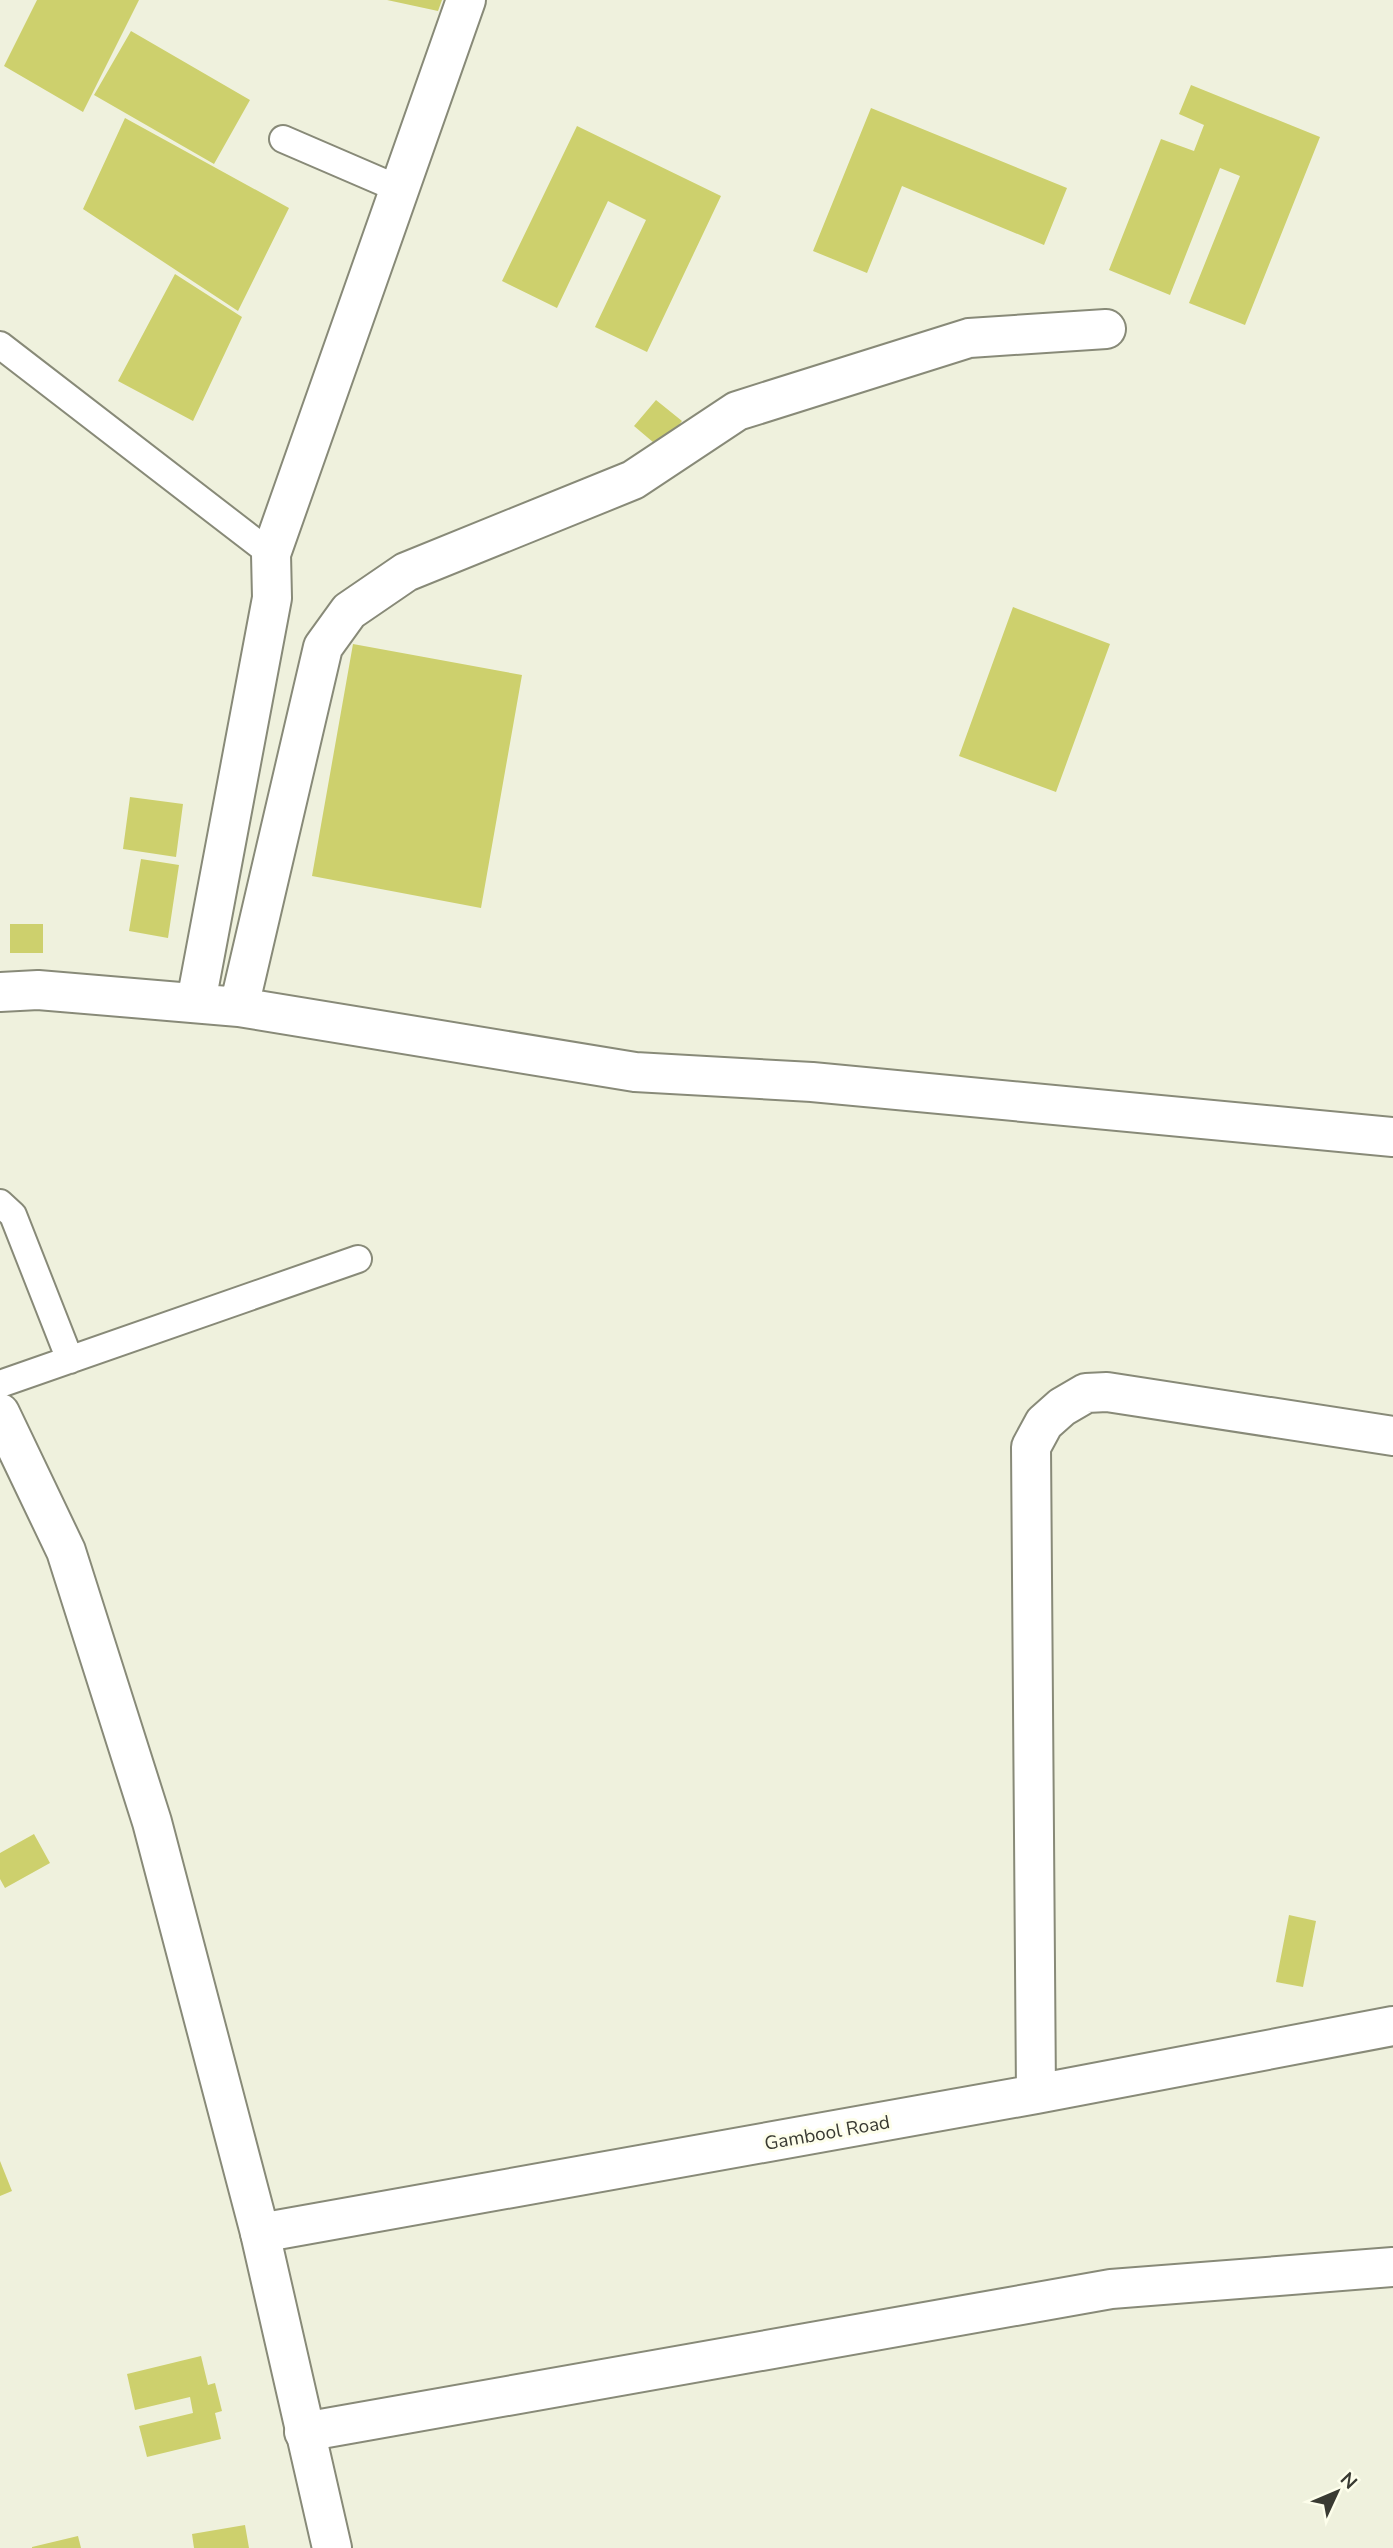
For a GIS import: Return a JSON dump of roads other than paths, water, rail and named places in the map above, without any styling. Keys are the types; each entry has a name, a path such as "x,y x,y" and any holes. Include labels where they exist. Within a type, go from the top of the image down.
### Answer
{"street":[{"path":"196,1002 272,598 271,554 466,0"},
{"path":"239,1007 323,647 349,611 406,572 633,480 737,411 969,338 1106,329"},
{"path":"0,992 38,990 239,1007 635,1072 812,1082 1393,1137"},
{"path":"1036,2094 1031,1447 1044,1423 1062,1407 1086,1392 1107,1392 1393,1436"},
{"path":"0,1413 71,1563 152,1822 260,2233 332,2548"},
{"name":"Gambool Road","path":"260,2233 1036,2094 1393,2026"},
{"path":"304,2432 1111,2289 1393,2267"}],"lane":[{"path":"283,139 399,189"},
{"path":"0,345 271,554"},
{"path":"0,1203 13,1215 70,1360"},
{"path":"0,1384 358,1259"}]}
